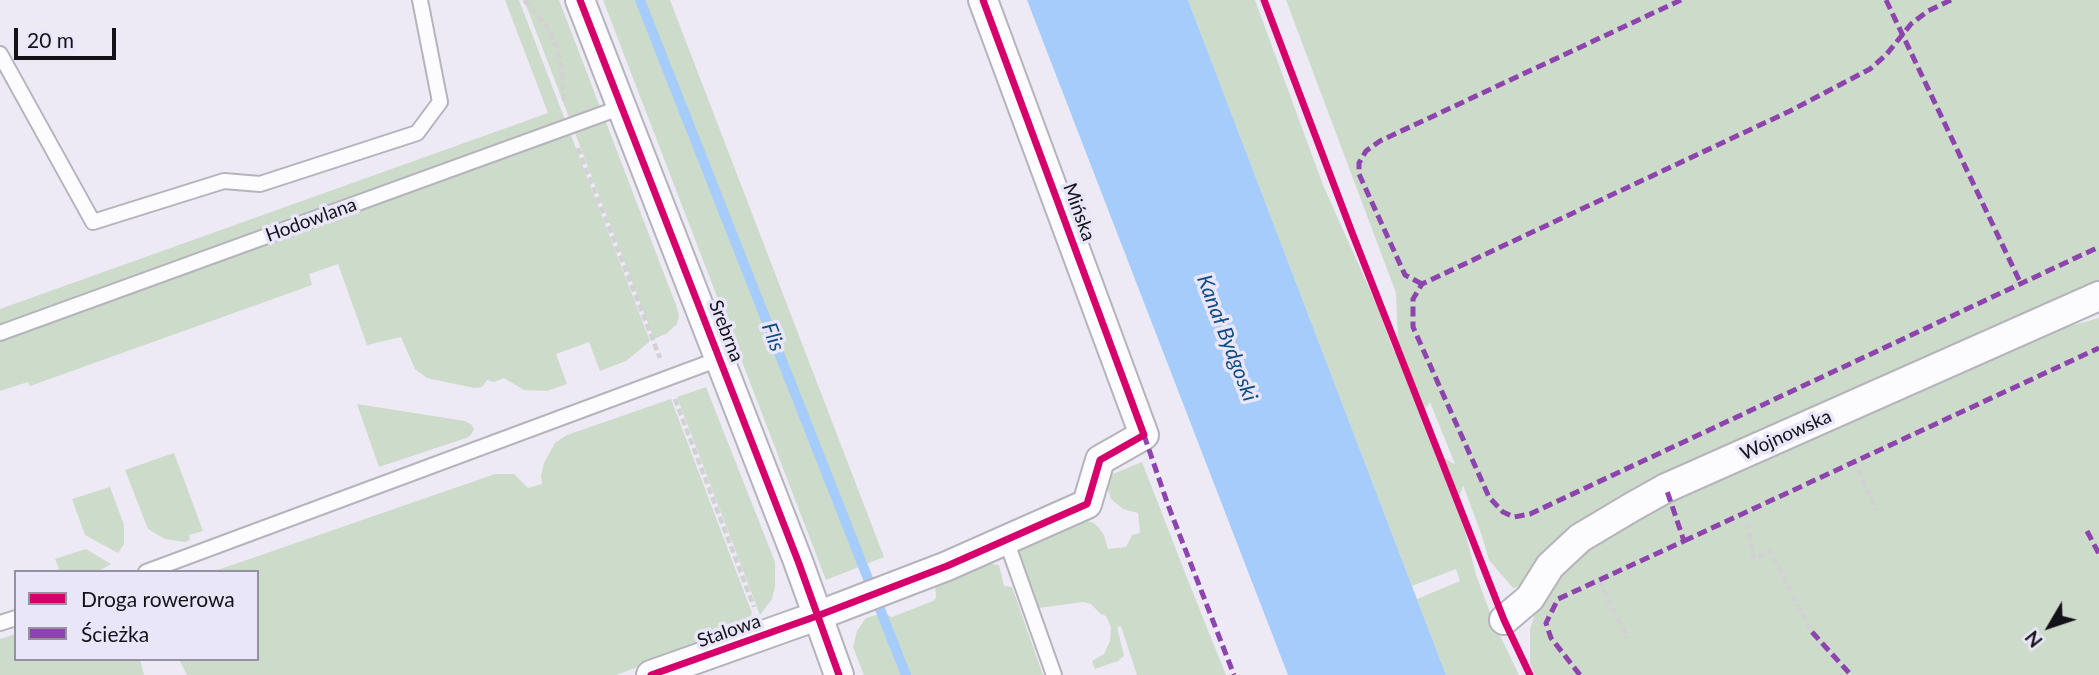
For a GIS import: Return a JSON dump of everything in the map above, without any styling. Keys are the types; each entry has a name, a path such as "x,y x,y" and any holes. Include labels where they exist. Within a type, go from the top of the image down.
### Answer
{"street":[{"name":"Srebrna","path":"580,0 839,675"},
{"name":"Mińska","path":"983,0 1144,435"},
{"name":"Wojnowska","path":"1504,620 1530,598 1550,566 1580,538 1665,488 2099,296"},
{"name":"Stalowa","path":"651,675 892,587 1087,504 1100,460 1144,435"}],"lane":[{"path":"0,54 93,222 224,181 260,184 417,134 440,102 420,0"},
{"name":"Hodowlana","path":"0,333 622,107"},
{"path":"151,570 719,359"},
{"path":"1006,540 1054,675"}],"path":[{"path":"524,0 547,26 557,48 562,71 564,112 765,635"},
{"path":"1854,460 1876,510"},
{"path":"1745,512 1754,559 1770,551 1812,632"},
{"path":"1599,580 1627,638"}],"green space":[{"path":"505,0 519,0 650,341 626,361 600,371 589,342 556,354 567,384 547,391 524,390 504,378 494,382 487,380 482,387 474,388 427,378 415,369 401,337 367,345 338,264 309,274 312,285 30,386 28,382 0,391 0,309 548,113"},
{"path":"524,0 559,0 676,305 679,316 677,324 666,334 654,339"},
{"path":"603,0 670,0 884,557 826,580"},
{"path":"1188,0 1255,0 1323,185 1378,308 1394,352 1401,353 1396,293 1286,0 2099,0 2099,284 1746,446 1528,585 1513,588 1489,560 1463,485 1458,503 1476,575 1494,623 1519,675 1446,675 1417,599 1460,581 1456,569 1412,586","holes":["1430,402 1455,464 1438,454 1423,412"]},
{"path":"2099,318 2099,675 1535,675 1530,663 1530,629 1542,592 1553,572 1628,517 2017,341"},
{"path":"706,387 775,562 772,599 760,615 677,397"},
{"path":"671,399 752,613 745,628 616,675 187,675 180,661 259,661 259,570 218,570 495,474 514,474 528,488 542,484 544,463 555,443 567,435"},
{"path":"357,404 465,421 472,425 474,430 469,437 379,467"},
{"path":"174,453 203,531 189,535 190,540 185,542 165,539 148,529 125,470"},
{"path":"1142,462 1226,675 1137,675 1121,626 1117,627 1124,656 1118,661 1095,669 1092,661 1104,654 1110,641 1111,627 1106,616 1091,604 1083,602 1039,608 1018,549 1078,518 1094,523 1099,528 1108,549 1126,547 1132,535 1140,533 1138,513 1123,509 1111,499 1108,476"},
{"path":"110,487 124,525 124,544 118,553 85,535 72,499"},
{"path":"86,549 111,564 100,570 56,570 59,569 55,559"},
{"path":"983,563 999,565 1004,586 1012,587 1043,675 864,675 853,647 857,631 866,618 883,613 892,617 933,601 936,598 935,582"},
{"path":"14,635 14,661 140,661 144,675 0,675 0,639"}],"water":[{"name":"Kanał Bydgoski","path":"1027,0 1188,0 1446,675 1288,675"}],"waterway":[{"name":"Flis","path":"640,0 906,675"}],"marked path":[{"path":"1422,284 1405,275 1359,174 1359,163 1366,151 1380,141 1681,0"},
{"path":"1886,0 2021,284"},
{"path":"1951,0 1928,11 1911,24 1886,55 1870,69 1790,111 1422,284 1413,299 1413,327 1489,497 1503,512 1514,517 1530,514 2099,247"},
{"path":"1684,541 2099,348"},
{"path":"1144,435 1168,505 1234,675"},
{"path":"1580,675 1551,638 1546,623 1558,599 1684,541 1666,488"},
{"path":"2087,531 2099,554"},
{"path":"1812,632 1851,675"}],"cycle path":[{"path":"580,0 798,561 839,675"},
{"path":"651,675 947,566 1087,504 1100,460 1144,435 983,0"},
{"path":"1264,0 1504,620 1530,675"}]}
